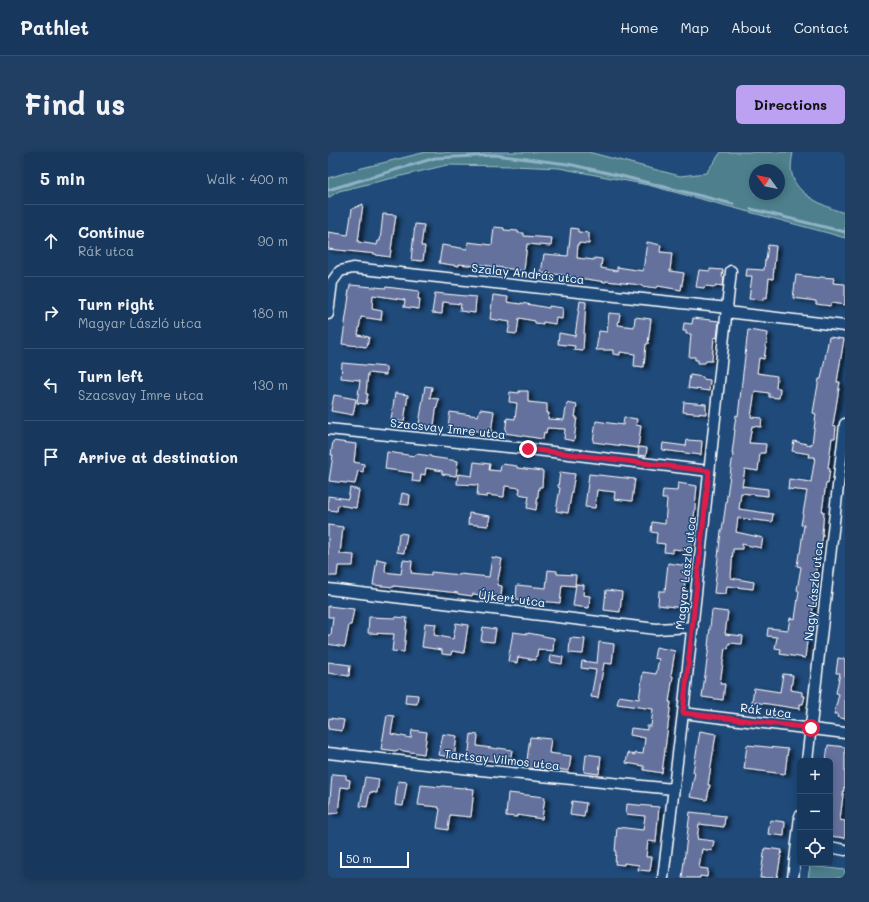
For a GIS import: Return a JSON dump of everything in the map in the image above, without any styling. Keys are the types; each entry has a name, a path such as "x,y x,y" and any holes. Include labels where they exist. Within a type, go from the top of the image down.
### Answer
{"street":[{"name":"Szalay András utca","path":"328,314 332,282 340,271 353,268 727,310 845,326"},
{"name":"Magyar László utca","path":"663,878 693,627 731,271"},
{"name":"Nagy László utca","path":"807,758 844,446 845,424"},
{"name":"Szacsvay Imre utca","path":"328,429 528,449 709,471"},
{"name":"Újkert utca","path":"328,589 656,629 693,627"},
{"name":"Rák utca","path":"683,713 845,733"},
{"name":"Tartsay Vilmos utca","path":"328,753 673,789"},
{"path":"792,878 797,848"},
{"path":"833,848 845,850"}],"green space":[{"path":"426,152 588,152 680,176 706,173 721,152 793,152 791,169 794,181 805,194 821,204 845,213 845,238 648,185 559,168 447,165 339,191 328,198 328,178"},
{"path":"810,866 845,870 845,878 808,878"}],"building":[{"path":"363,204 358,242 377,245 378,241 380,241 383,214 396,215 390,257 328,249 328,232 348,235 352,209"},
{"path":"415,224 424,225 421,246 425,246 423,261 411,260"},
{"path":"494,227 504,228 504,230 518,231 518,233 524,233 524,236 552,238 551,246 527,244 524,271 476,264 476,266 459,264 459,266 439,263 442,245 467,249 468,242 492,245"},
{"path":"571,228 578,229 578,232 589,233 589,244 578,243 577,258 594,260 594,258 602,259 601,268 617,271 617,267 643,271 647,242 661,245 660,252 672,253 670,271 684,273 681,290 541,273 544,254 568,256"},
{"path":"768,245 776,246 773,279 769,278 767,298 764,297 764,300 749,299 752,276 746,276 747,269 764,270"},
{"path":"710,269 723,270 723,286 705,286 704,288 696,287 699,270 710,271"},
{"path":"796,275 834,278 833,283 845,284 845,305 831,303 830,306 816,304 816,301 793,298"},
{"path":"350,285 419,291 419,309 404,307 405,300 373,295 372,309 382,311 381,320 361,317 358,335 369,337 367,347 342,344"},
{"path":"435,293 476,297 475,313 460,311 461,304 443,302 442,314 432,313"},
{"path":"493,295 508,297 507,302 549,308 549,306 563,308 562,319 556,318 555,324 543,322 543,324 519,318 517,334 508,333 510,322 490,319"},
{"path":"580,301 586,302 583,351 574,350 575,346 558,344 559,333 575,336"},
{"path":"609,313 620,314 618,325 634,327 635,317 651,319 648,344 646,344 644,367 634,366 635,354 620,352 620,355 613,354 613,350 596,350 599,331 607,332"},
{"path":"693,318 719,321 717,338 714,337 712,361 698,363 698,360 695,360 695,357 689,357 691,334 686,334 686,331 683,331 684,323 692,324"},
{"path":"748,330 768,333 764,359 759,358 757,373 777,376 776,388 780,388 779,398 769,397 769,393 755,391 751,417 762,418 761,427 752,426 749,443 766,444 765,453 760,453 758,471 745,469 742,486 768,489 768,496 741,493 739,509 773,514 772,522 738,518 736,532 763,538 761,548 742,544 742,549 733,549 731,578 754,582 753,589 727,586 726,594 714,593 721,531 733,454 736,415 738,416"},
{"path":"829,337 844,339 837,382 840,382 833,425 836,426 835,438 832,438 828,468 830,469 828,484 826,483 822,512 824,512 823,534 821,549 819,549 812,600 814,601 805,658 780,654 781,649 775,648 777,637 767,636 768,628 788,630 790,618 795,619 799,591 797,590 801,567 797,566 804,525 801,525 807,491 788,489 789,479 811,482 815,457 809,457 810,454 792,451 794,441 812,444 816,414 813,413"},
{"path":"342,363 386,367 386,375 368,373 366,394 368,394 366,404 357,403 360,380 341,378"},
{"path":"690,375 703,377 703,379 710,380 709,391 688,388"},
{"path":"425,386 432,387 430,398 439,399 434,426 419,424"},
{"path":"519,391 528,391 528,402 547,404 547,413 549,413 548,419 564,420 567,403 577,405 574,441 564,439 565,429 547,428 546,433 544,432 543,439 505,433 507,418 515,419 517,403 509,402 510,392 519,393"},
{"path":"395,393 408,395 404,422 391,420"},
{"path":"334,395 356,399 353,415 331,411"},
{"path":"684,402 706,404 706,414 683,412"},
{"path":"480,409 494,411 491,433 448,427 450,412 478,416"},
{"path":"624,417 637,419 636,425 641,426 638,448 593,442 596,421 623,425"},
{"path":"687,440 702,441 701,455 662,450 663,443 686,446"},
{"path":"333,441 356,444 354,462 364,464 363,472 358,471 355,484 329,481 333,455 331,455"},
{"path":"639,447 647,448 646,456 638,455"},
{"path":"387,452 415,456 416,454 458,461 456,476 442,474 442,471 426,468 425,475 421,474 420,482 412,481 413,473 385,469"},
{"path":"474,462 490,464 489,470 500,471 502,464 517,466 517,468 543,471 542,487 539,487 536,510 527,508 529,496 519,494 520,488 505,486 504,497 487,495 487,497 477,496 478,485 457,484 458,474 472,476"},
{"path":"560,472 575,474 568,513 556,511 560,488 558,487"},
{"path":"589,474 635,479 632,501 614,499 615,492 597,490 595,508 585,507"},
{"path":"678,483 697,486 691,551 673,549 673,553 664,552 665,544 656,543 657,533 651,532 652,522 665,524 667,499 662,499 663,490 677,491"},
{"path":"350,488 359,490 356,508 338,505 337,511 328,510 328,496 348,499"},
{"path":"402,493 410,495 409,505 400,504"},
{"path":"469,513 490,516 488,526 468,524"},
{"path":"328,525 343,527 340,554 354,555 353,566 338,566 337,576 328,576"},
{"path":"399,533 407,534 404,553 397,552"},
{"path":"492,557 502,559 497,585 502,586 501,598 373,585 377,559 386,561 385,572 401,574 403,560 412,561 411,573 431,575 431,572 489,577"},
{"path":"668,563 688,566 685,580 683,608 658,605 659,591 665,591"},
{"path":"548,570 557,571 557,574 576,575 575,586 562,585 560,603 516,599 517,585 546,588"},
{"path":"576,584 584,585 583,595 590,596 589,608 573,606"},
{"path":"606,590 622,592 620,612 604,610"},
{"path":"328,606 354,609 345,647 328,644 328,635 331,635 333,617 328,617"},
{"path":"712,610 728,612 725,634 743,636 742,644 729,643 728,649 725,648 720,684 725,684 723,700 702,697"},
{"path":"369,617 407,618 404,652 392,651 394,634 368,633"},
{"path":"425,623 436,624 434,635 453,639 456,623 468,625 464,653 452,651 451,655 442,654 442,650 422,647"},
{"path":"483,627 496,629 494,642 481,641"},
{"path":"513,632 554,638 553,651 538,649 536,660 518,657 517,663 508,661"},
{"path":"570,638 585,639 583,654 569,653"},
{"path":"599,642 614,644 612,664 604,663 598,698 591,697 596,670 581,668 582,661 597,663"},
{"path":"656,647 675,651 671,675 673,676 669,702 671,702 662,773 644,770 644,766 626,763 628,753 635,755 635,753 643,754 645,738 630,735 631,728 647,730 647,726 651,726 653,709 617,704 619,696 639,699 643,672 656,674 659,659 654,658"},
{"path":"551,655 563,657 562,664 550,662"},
{"path":"838,658 845,659 845,719 837,717 838,714 834,714 839,694 836,693 840,673 836,673"},
{"path":"328,662 350,665 349,676 328,673"},
{"path":"783,674 793,675 791,690 802,692 802,696 805,696 803,704 800,704 800,709 752,702 754,688 780,692"},
{"path":"406,694 418,695 417,704 405,703"},
{"path":"387,715 394,716 391,734 411,738 412,730 427,732 424,754 381,749"},
{"path":"329,718 344,720 342,731 328,729"},
{"path":"700,731 716,734 707,800 690,797"},
{"path":"443,734 457,736 454,758 439,755"},
{"path":"471,734 478,735 477,746 512,750 510,763 468,759"},
{"path":"530,737 551,739 549,753 571,756 569,771 547,767 547,770 526,768"},
{"path":"747,745 788,749 785,774 744,769"},
{"path":"828,745 845,747 845,788 844,787 840,820 845,821 845,838 833,836 833,758 826,758"},
{"path":"586,754 601,756 599,774 584,772"},
{"path":"332,774 346,775 346,779 350,780 349,788 341,787 338,813 329,814"},
{"path":"365,777 379,779 377,793 370,792 367,807 360,806"},
{"path":"398,781 407,782 403,806 395,805"},
{"path":"421,785 474,789 471,817 450,815 448,830 437,828 439,807 418,805"},
{"path":"508,793 545,797 542,819 517,815 517,817 506,816"},
{"path":"572,801 586,803 584,817 570,815"},
{"path":"627,804 659,807 656,842 648,841 646,857 652,857 650,871 638,870 639,865 624,863 624,865 615,864 617,827 643,830 645,816 626,814"},
{"path":"690,812 725,816 724,827 699,824 697,839 714,841 712,851 702,849 699,868 708,869 707,877 700,876 700,878 682,878"},
{"path":"770,820 785,822 784,836 768,834"},
{"path":"765,848 782,850 777,878 760,878"}],"waterway":[{"path":"328,190 435,158 495,155 568,164 733,204"},
{"path":"751,209 845,232"}],"route":[{"path":"528,449 709,471 683,713 811,728"}]}
